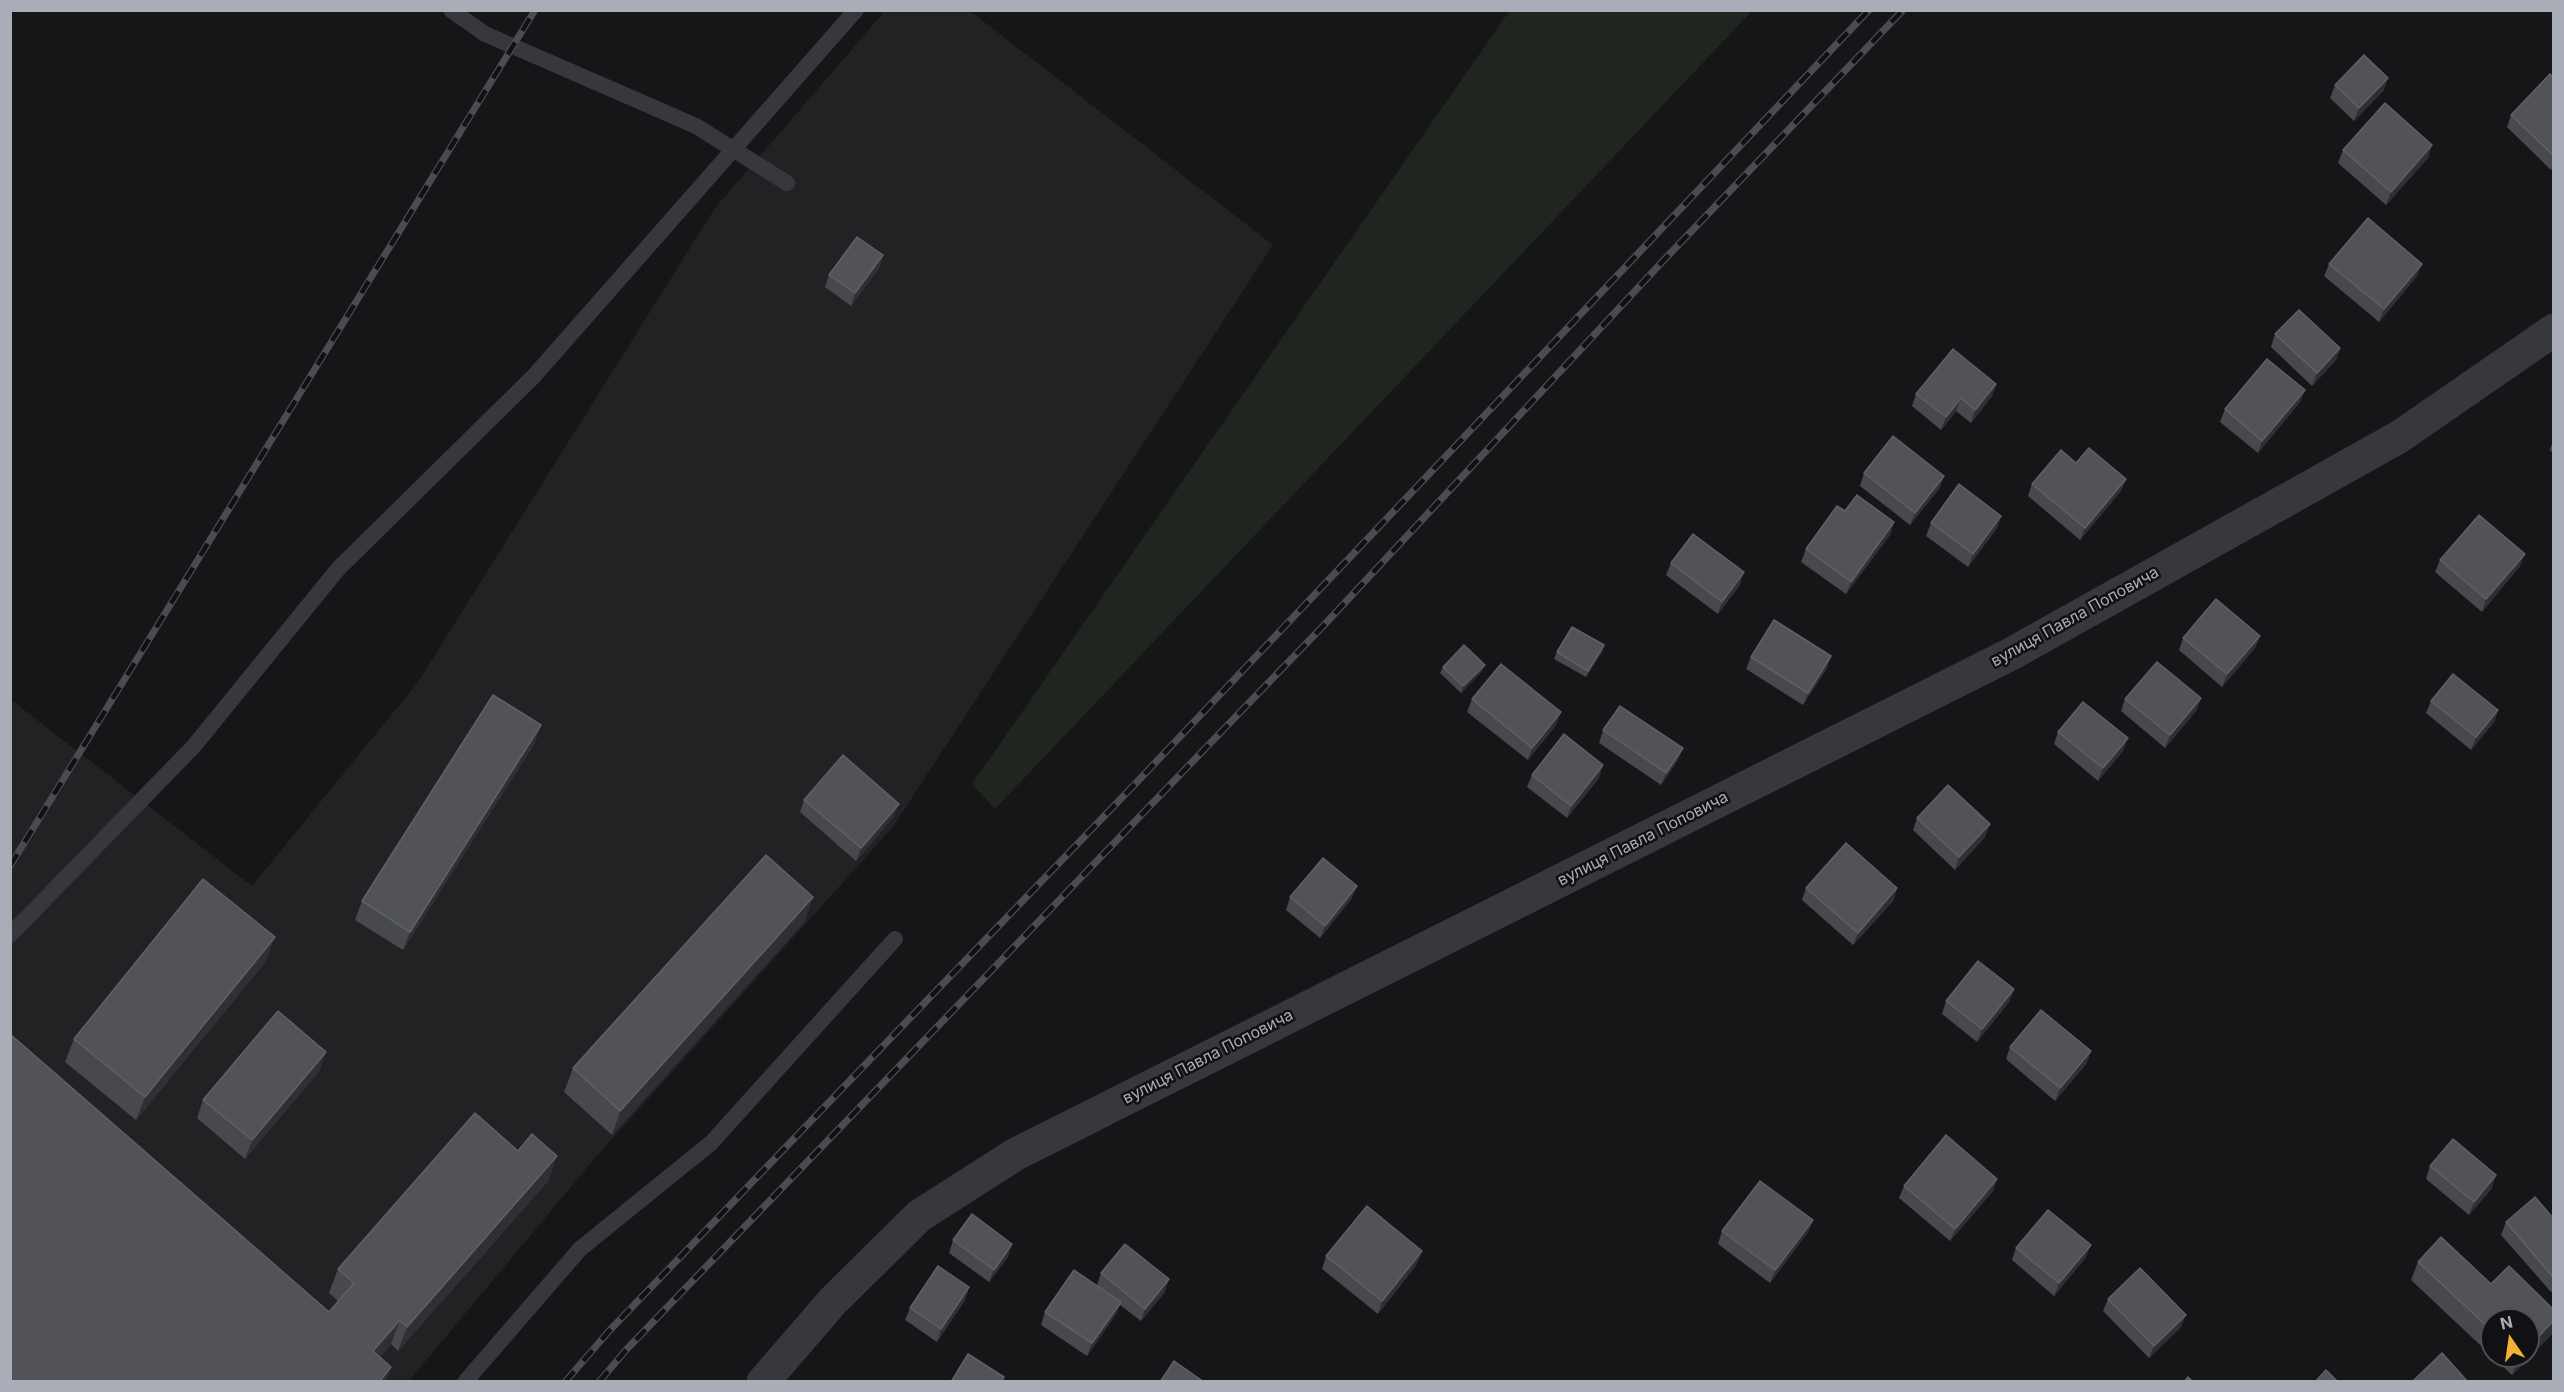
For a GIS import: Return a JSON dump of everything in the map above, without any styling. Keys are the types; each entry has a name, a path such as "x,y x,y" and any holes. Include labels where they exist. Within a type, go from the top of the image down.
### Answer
{"street":[{"name":"вулиця Павла Поповича","path":"762,1382 833,1301 919,1216 1016,1154 2011,654 2399,437 2553,330"}],"lane":[{"path":"451,10 485,34 696,126 787,183"},
{"path":"10,935 194,746 338,569 534,376 856,10"},
{"path":"465,1382 580,1250 711,1143 895,939"}],"shaded area":[{"path":"1510,10 1752,11 995,809 972,784"},
{"path":"885,11 970,11 1273,245 892,828 595,1158 409,1381 11,1381 10,699 252,886 418,682 715,208"}],"building":[{"path":"2364,55 2388,78 2359,108 2335,85"},
{"path":"2550,74 2553,77 2553,155 2511,115"},
{"path":"2385,103 2432,145 2391,192 2343,150"},
{"path":"2368,218 2422,264 2384,309 2329,264"},
{"path":"857,237 883,255 855,293 829,275"},
{"path":"2299,310 2340,348 2317,373 2275,334"},
{"path":"1953,349 1996,384 1975,410 1961,398 1946,417 1916,394"},
{"path":"2267,359 2305,390 2262,441 2225,409"},
{"path":"1893,436 1944,476 1915,513 1864,473"},
{"path":"2089,448 2126,479 2085,528 2032,484 2061,450 2076,463"},
{"path":"1959,484 2001,516 1973,554 1931,523"},
{"path":"1857,495 1894,522 1851,582 1806,549 1837,506 1845,511"},
{"path":"2479,515 2525,554 2486,599 2440,560"},
{"path":"1693,534 1744,572 1722,602 1671,563"},
{"path":"2216,599 2260,636 2227,674 2183,638"},
{"path":"1774,620 1831,656 1808,693 1751,657"},
{"path":"1572,627 1604,645 1588,671 1557,652"},
{"path":"1464,645 1485,665 1463,686 1443,667"},
{"path":"2157,662 2201,698 2170,735 2125,699"},
{"path":"1501,664 1561,712 1532,748 1472,699"},
{"path":"2453,674 2498,710 2476,737 2431,701"},
{"path":"493,695 541,725 410,932 362,901"},
{"path":"2083,702 2128,738 2103,768 2058,732"},
{"path":"1620,706 1683,748 1666,773 1603,730"},
{"path":"1564,734 1603,765 1571,806 1532,775"},
{"path":"843,755 899,804 861,848 804,800"},
{"path":"1948,785 1990,824 1959,857 1917,818"},
{"path":"1846,843 1897,888 1858,933 1806,888"},
{"path":"766,855 813,897 620,1111 573,1068"},
{"path":"1323,858 1357,886 1325,926 1290,897"},
{"path":"203,879 275,937 145,1097 74,1039"},
{"path":"1978,961 2014,989 1982,1029 1946,1001"},
{"path":"2041,1010 2091,1051 2060,1088 2010,1047"},
{"path":"278,1011 326,1052 252,1140 203,1100"},
{"path":"10,1034 329,1312 354,1283 338,1269 475,1113 518,1151 532,1134 557,1156 407,1327 400,1320 373,1351 391,1367 379,1382 10,1382"},
{"path":"1946,1135 1997,1179 1955,1229 1904,1186"},
{"path":"2453,1139 2496,1175 2474,1202 2430,1166"},
{"path":"1760,1181 1813,1220 1775,1270 1722,1231"},
{"path":"2535,1197 2553,1218 2553,1277 2506,1222"},
{"path":"1367,1206 1422,1251 1382,1301 1326,1256"},
{"path":"2048,1210 2091,1245 2059,1283 2016,1248"},
{"path":"972,1214 1012,1244 994,1270 953,1240"},
{"path":"2441,1237 2491,1284 2509,1266 2553,1309 2553,1321 2540,1335 2540,1308 2480,1308 2480,1320 2418,1262"},
{"path":"1125,1244 1169,1279 1145,1309 1101,1273"},
{"path":"938,1266 969,1287 941,1329 910,1308"},
{"path":"2140,1268 2186,1315 2154,1346 2108,1299"},
{"path":"1074,1270 1121,1302 1092,1343 1045,1312"},
{"path":"2442,1353 2468,1382 2412,1382"},
{"path":"968,1354 1004,1377 1001,1382 951,1382"},
{"path":"1174,1361 1204,1382 1160,1382"},
{"path":"2326,1370 2338,1382 2315,1382"}],"railway":[{"path":"10,866 535,10"},
{"path":"565,1382 609,1331 1136,783 1869,10"},
{"path":"599,1382 626,1350 1326,623 1662,262 1903,10"}]}
